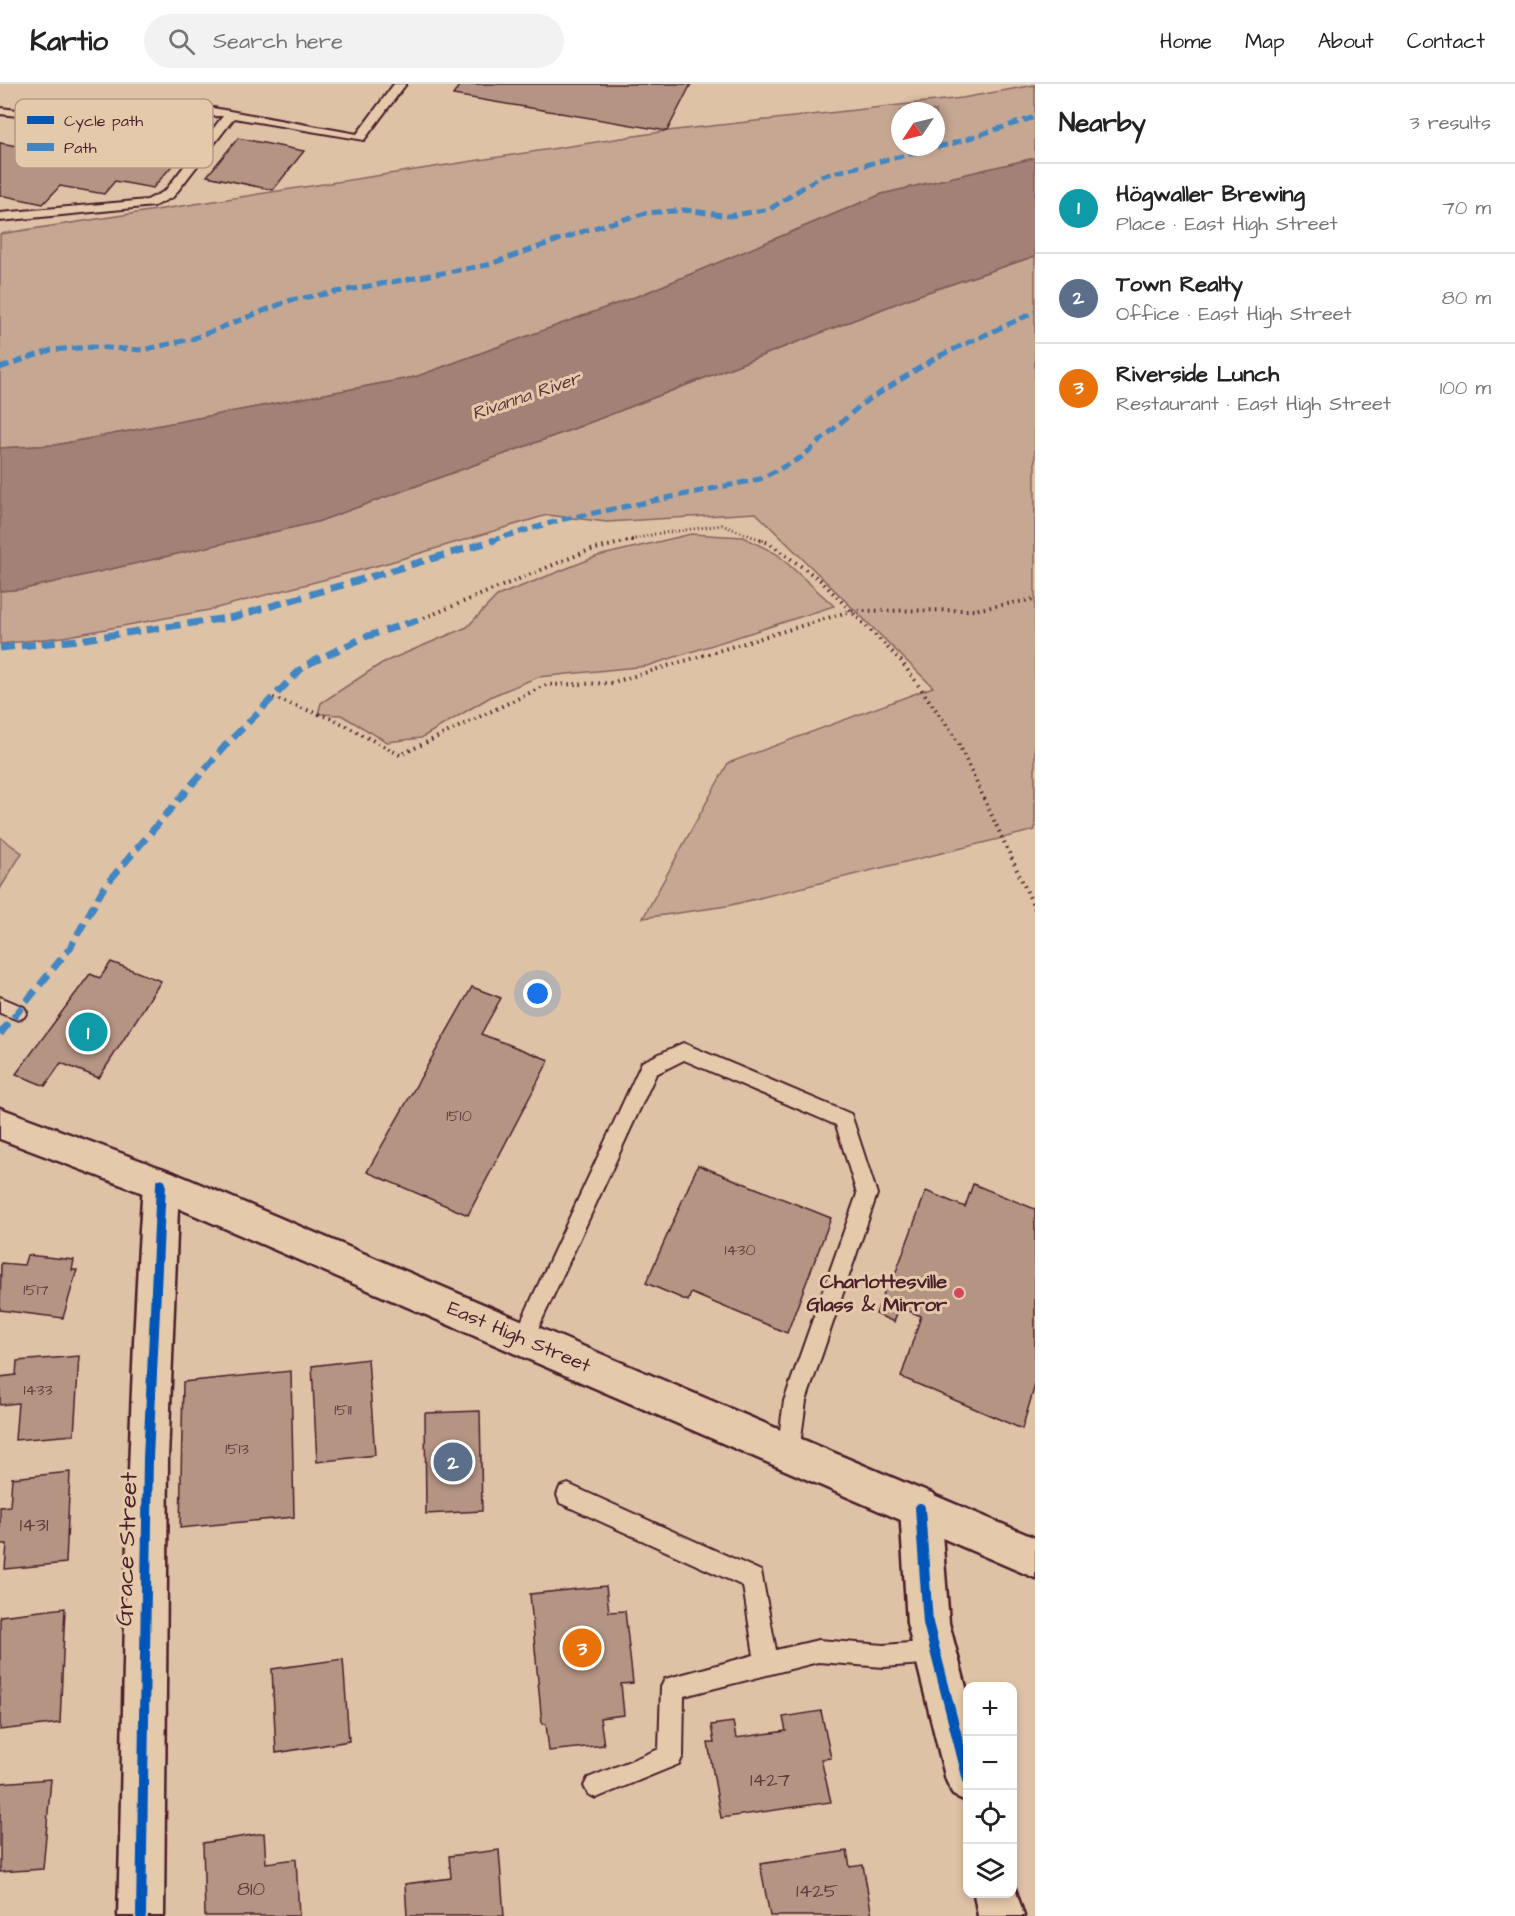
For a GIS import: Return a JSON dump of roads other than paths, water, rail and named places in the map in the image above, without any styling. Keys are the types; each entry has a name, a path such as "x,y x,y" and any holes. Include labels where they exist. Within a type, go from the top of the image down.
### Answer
{"main road":[{"name":"East High Street","path":"0,1123 161,1184 1035,1558"},
{"name":"Grace Street","path":"141,1916 144,1612 155,1276 161,1184"},
{"path":"920,1509 928,1623 963,1761"},
{"path":"997,1898 1001,1916"}],"lane":[{"path":"213,111 360,138 400,84"},
{"path":"0,111 15,113"},
{"path":"213,137 231,114"},
{"path":"0,217 150,202 169,194 189,168"},
{"path":"0,1005 18,1011"},
{"path":"523,1339 650,1068 683,1051 694,1055 844,1120 867,1194 795,1401 788,1452"},
{"path":"568,1495 753,1579 767,1664"},
{"path":"596,1786 671,1756 673,1687 818,1651 884,1656 935,1652"}],"water":[{"name":"Rivanna River","path":"1035,158 1035,256 913,297 573,429 317,522 24,589 0,591 0,448 55,445 415,377 643,294 882,194"}],"place":[{"name":"Högwaller Brewing","path":"88,1032"},
{"name":"Charlottesville Glass & Mirror","path":"959,1293"},
{"name":"Town Realty","path":"453,1462"},
{"name":"Riverside Lunch","path":"582,1648"}]}
